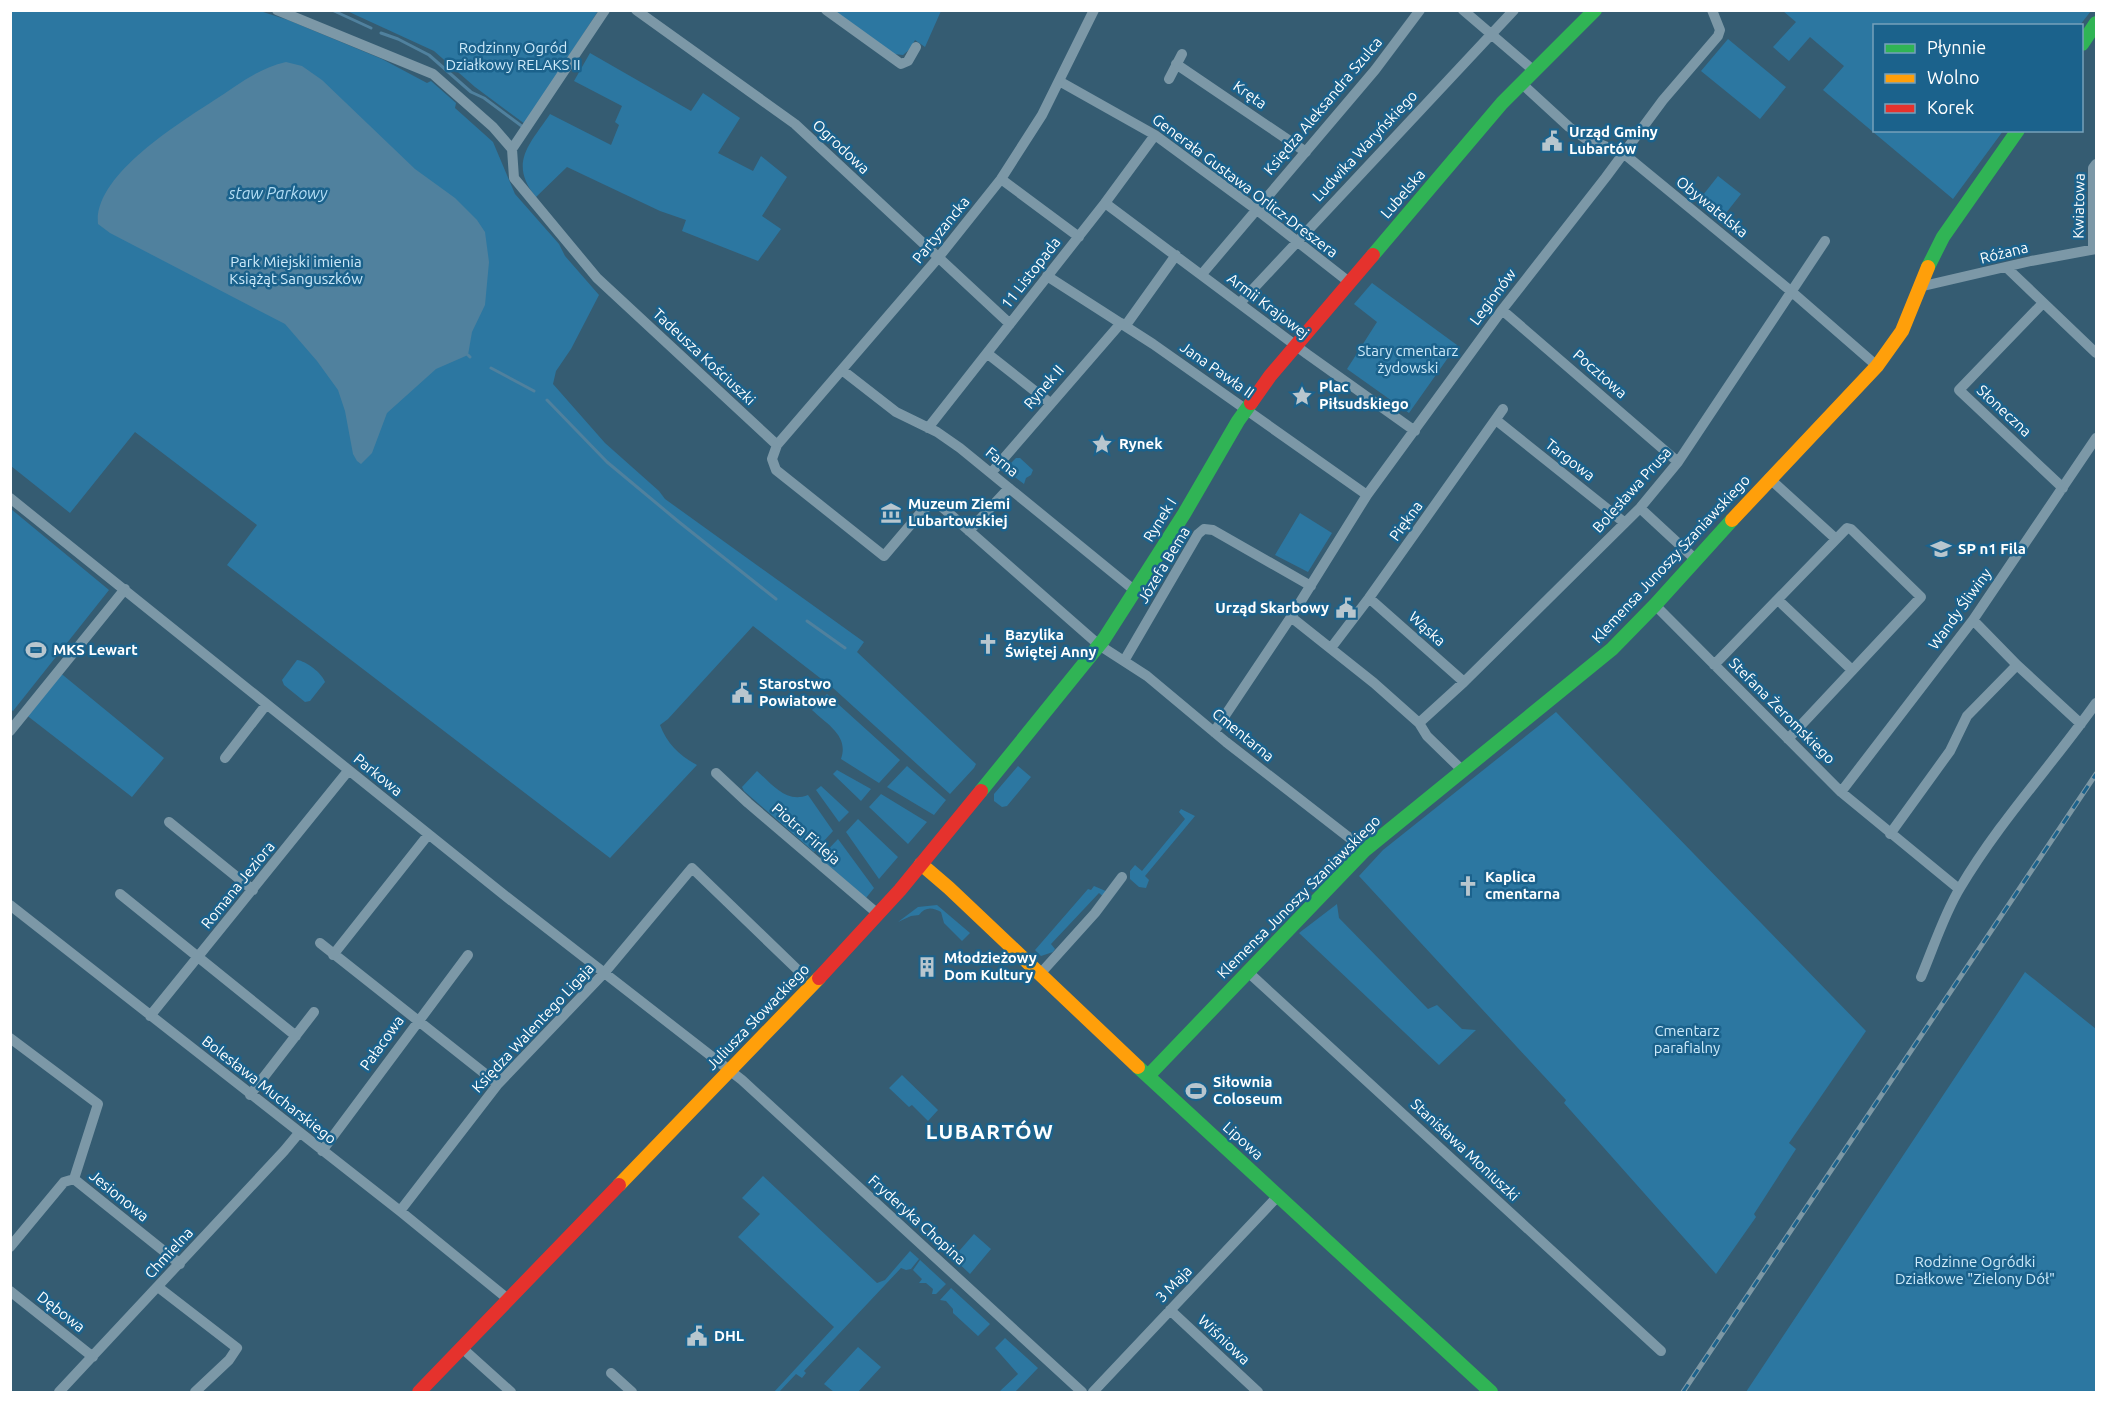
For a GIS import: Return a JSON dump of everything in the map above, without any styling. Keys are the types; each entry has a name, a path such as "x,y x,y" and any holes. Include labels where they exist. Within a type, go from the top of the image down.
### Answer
{"street":[{"path":"277,10 433,74 493,127 512,149 605,10"},
{"name":"Ogrodowa","path":"636,10 795,124 1010,324"},
{"path":"826,10 901,64 908,61 916,47"},
{"name":"Partyzancka","path":"777,445 938,258 1001,179 1038,122 1094,10"},
{"name":"Księdza Aleksandra Szulca","path":"1202,274 1375,70 1420,10"},
{"path":"1463,10 1533,70"},
{"name":"Ludwika Waryńskiego","path":"1240,303 1514,10"},
{"name":"Lubelska","path":"1246,409 1295,345 1521,83 1595,10"},
{"name":"Legionów","path":"1214,732 1292,617 1367,495 1502,310 1663,100 1718,36 1720,30 1712,10"},
{"path":"2083,43 2097,23"},
{"name":"Kręta","path":"1169,79 1179,59 1306,152"},
{"name":"Generała Gustawa Orlicz-Dreszera","path":"1059,81 1155,135 1257,210 1349,282"},
{"name":"Obywatelska","path":"1521,83 1569,127 1586,139 1623,153 1792,292 1877,366"},
{"name":"Klemensa Junoszy Szaniawskiego","path":"1148,1076 1365,850 1612,649 1655,605 1769,478 1877,366 1902,331 1934,253 2017,132"},
{"name":"11 Listopada","path":"928,428 1079,237 1155,135"},
{"name":"Tadeusza Kościuszki","path":"512,149 514,178 597,278 777,445"},
{"name":"Kwiatowa","path":"2095,249 2093,168 2097,164"},
{"path":"1001,179 1079,237"},
{"name":"Armii Krajowej","path":"1105,203 1295,345 1415,430"},
{"name":"Bolesława Prusa","path":"1419,723 1464,682 1640,508 1678,462 1825,241"},
{"name":"Różana","path":"1919,287 2095,249"},
{"name":"Rynek II","path":"991,473 1050,403 1123,324 1176,255"},
{"path":"2007,268 2097,353"},
{"name":"Jana Pawła II","path":"1047,276 1123,324 1367,495"},
{"name":"Słoneczna","path":"2043,303 1959,390 2063,488"},
{"name":"Pocztowa","path":"1502,310 1678,462"},
{"path":"988,354 1050,403"},
{"name":"Farna","path":"842,370 896,412 954,443 1134,590"},
{"name":"Rynek I","path":"1099,645 1184,514 1246,409"},
{"name":"Piękna","path":"1330,648 1369,598 1503,409"},
{"name":"Targowa","path":"1496,420 1625,523"},
{"name":"Wandy Śliwiny","path":"1841,792 1973,620 2097,438"},
{"path":"777,445 772,459 776,470 884,556 930,505 936,504 1099,645"},
{"path":"1769,478 1836,539"},
{"path":"969,531 1009,488"},
{"name":"Parkowa","path":"10,498 125,588 428,835 731,1071"},
{"path":"1640,508 1695,559"},
{"name":"Józefa Bema","path":"1124,661 1198,534 1204,529 1213,530 1311,586"},
{"path":"1714,664 1844,530 1851,530 1921,597 1788,739"},
{"path":"10,732 125,588"},
{"name":"Wąska","path":"1369,598 1464,682"},
{"path":"1778,600 1852,670"},
{"name":"Stefana Żeromskiego","path":"1655,605 1841,792 1959,889"},
{"path":"1292,617 1419,723 1427,736 1462,770"},
{"path":"1973,620 2017,665 2081,724"},
{"name":"Cmentarna","path":"1099,645 1147,676 1214,732 1365,850"},
{"name":"Juliusza Słowackiego","path":"419,1392 731,1071 878,914 1099,645"},
{"path":"1890,834 1950,751 1967,716 2017,665"},
{"path":"1921,977 1959,889 2015,808 2097,703"},
{"path":"225,758 266,705"},
{"name":"Romana Jeziora","path":"150,1017 348,771"},
{"name":"Piotra Firleja","path":"716,773 747,803 878,914"},
{"path":"169,822 253,890"},
{"path":"333,955 428,835"},
{"name":"Lipowa","path":"921,864 1491,1392"},
{"name":"Księdza Walentego Ligaja","path":"399,1211 498,1084 605,972 692,868 804,975"},
{"path":"1040,974 1095,913 1122,877"},
{"path":"120,894 296,1036"},
{"name":"Bolesława Mucharskiego","path":"10,905 509,1300"},
{"path":"320,944 498,1084"},
{"name":"Pałacowa","path":"322,1150 468,955"},
{"name":"Stanisława Moniuszki","path":"1248,972 1661,1351"},
{"path":"250,1095 314,1012"},
{"name":"Jesionowa","path":"10,1038 98,1104 74,1179 180,1264"},
{"name":"Fryderyka Chopina","path":"731,1071 1082,1392"},
{"name":"Chmielna","path":"59,1392 299,1133"},
{"path":"10,1247 64,1182 74,1179"},
{"name":"3 Maja","path":"1093,1392 1278,1196"},
{"path":"158,1287 237,1348 229,1360 195,1392"},
{"name":"Dębowa","path":"10,1291 93,1357"},
{"name":"Wiśniowa","path":"1170,1310 1258,1392"},
{"path":"462,1348 512,1392"},
{"path":"611,1372 632,1392"}],"green space":[{"name":"Park Miejski imienia Książąt Sanguszków","path":"10,11 260,11 288,20 382,59 427,83 431,81 456,103 455,108 493,142 515,194 559,244 565,256 599,295 571,349 556,371 553,384 605,443 665,499 864,642 857,652 976,764 974,768 950,794 833,688 753,626 660,725 666,738 675,749 697,765 610,858 227,565 257,525 135,432 70,513 11,466"},
{"name":"Rodzinny Ogród Działkowy RELAKS II","path":"347,11 598,11 525,124 475,87 434,51"},
{"path":"832,11 941,11 925,47 915,40 903,55 894,54"},
{"path":"1783,11 2091,11 2081,24 1873,24 1873,132 1823,90 1844,66 1810,37 1789,61 1773,47 1796,22"},
{"path":"1728,39 1786,87 1760,119 1701,71"},
{"path":"590,53 691,111 703,93 740,118 718,153 753,171 761,156 787,177 762,216 781,229 758,261 682,231 686,220 660,211 567,167 536,197 528,185 523,164 529,144 550,114 611,145 619,125 615,122 622,106 574,81"},
{"path":"1873,132 2002,132 1953,199"},
{"path":"1718,176 1741,194 1726,213 1703,195"},
{"name":"Stary cmentarz żydowski","path":"1372,283 1457,345 1409,413 1347,369 1377,322 1354,304"},
{"path":"1016,458 1020,458 1033,470 1024,484 1007,471 1008,466"},
{"name":"MKS Lewart","path":"11,509 109,590 13,711 10,709"},
{"path":"1300,513 1332,533 1308,572 1275,555"},
{"path":"297,660 313,668 325,682 310,701 305,702 284,685 282,680"},
{"path":"58,671 164,758 132,797 25,714"},
{"path":"827,694 900,760 879,783 841,759 843,751 840,737 812,710"},
{"name":"Cmentarz parafialny","path":"1556,712 1866,1031 1789,1143 1796,1149 1754,1214 1756,1217 1716,1274 1564,1103 1566,1100 1359,876 1383,850"},
{"path":"907,766 946,800 934,815 887,787"},
{"path":"1018,766 1031,777 1007,806 1002,807 994,801 994,794"},
{"path":"837,770 871,789 861,801 833,774"},
{"path":"757,771 786,795 800,797 808,795 833,831 814,852 744,791 742,787"},
{"path":"821,786 849,812 839,822 816,790"},
{"path":"881,794 927,822 908,844 869,807"},
{"path":"1181,809 1195,816 1145,876 1149,880 1146,888 1139,887 1130,879 1130,871 1135,865 1142,871 1185,819 1179,812"},
{"path":"858,819 898,857 879,879 846,832"},
{"path":"838,839 874,888 866,898 820,858"},
{"path":"1094,886 1108,892 1105,898 1099,893 1051,944 1055,949 1053,952 1041,956 1035,950 1088,889 1091,890"},
{"path":"1337,904 1339,918 1428,1009 1437,1005 1462,1029 1476,1030 1439,1065 1299,933"},
{"path":"937,905 970,933 962,941 944,923 941,912 935,909 926,909 919,915 898,922 918,907"},
{"name":"Rodzinne Ogródki Działkowe \"Zielony Dół\"","path":"2025,972 2096,1029 2096,1392 1746,1392"},
{"path":"902,1075 938,1110 928,1121 912,1105 909,1107 889,1088"},
{"path":"763,1176 877,1283 885,1280 910,1251 919,1259 911,1269 901,1268 804,1371 806,1373 802,1378 796,1374 779,1392 774,1392 834,1327 738,1237 760,1214 742,1198"},
{"path":"974,1234 991,1249 970,1274 953,1258"},
{"path":"920,1260 946,1284 936,1294 932,1294 933,1289 926,1283 919,1283 922,1279 913,1270"},
{"path":"951,1288 990,1324 978,1336 953,1313 953,1309 946,1301 940,1300"},
{"path":"1005,1338 1038,1368 1015,1392 999,1392 1018,1374 995,1348"},
{"path":"858,1347 881,1367 858,1392 834,1392 824,1384"}],"water":[{"name":"staw Parkowy","path":"286,62 302,66 322,80 415,169 455,198 477,220 485,232 489,262 485,305 472,332 468,355 436,369 387,413 372,453 361,464 353,454 345,411 338,390 285,324 110,233 98,224 100,206 109,188 140,153 180,123 248,78"}],"waterway":[{"path":"332,10 371,28"},
{"path":"381,33 429,55 471,92 484,98 523,127"},
{"path":"491,368 534,391"},
{"path":"547,400 607,462 776,599"},
{"path":"807,621 845,648"}],"railway":[{"path":"1683,1392 2096,774"}],"traffic: fast":[{"path":"1373,255 1502,103 1595,10"},
{"path":"2083,42 2096,23"},
{"path":"1928,267 1943,237 2017,132"},
{"path":"981,791 1104,639 1184,514 1238,421 1251,403"},
{"path":"1148,1076 1365,850 1612,649 1732,520"},
{"path":"1138,1067 1491,1392"}],"traffic: slow":[{"path":"1732,520 1877,366 1902,331 1928,267"},
{"path":"921,864 1138,1067"},
{"path":"619,1185 819,978"}],"traffic: jam":[{"path":"1251,403 1270,376 1373,255"},
{"path":"819,978 900,890 981,791"},
{"path":"419,1392 619,1185"}],"place":[{"name":"Urząd Gminy Lubartów","path":"1552,141"},
{"name":"Plac Piłsudskiego","path":"1302,396"},
{"name":"Rynek","path":"1102,444"},
{"name":"Muzeum Ziemi Lubartowskiej","path":"891,513"},
{"name":"SP n1 Fila","path":"1941,549"},
{"name":"Urząd Skarbowy","path":"1346,608"},
{"name":"Bazylika Świętej Anny","path":"988,644"},
{"name":"MKS Lewart","path":"36,650"},
{"name":"Starostwo Powiatowe","path":"742,693"},
{"name":"Kaplica cmentarna","path":"1468,886"},
{"name":"Młodzieżowy Dom Kultury","path":"927,967"},
{"name":"Siłownia Coloseum","path":"1196,1091"},
{"name":"DHL","path":"697,1336"}],"district":[{"name":"LUBARTÓW","path":"990,1132"}]}
